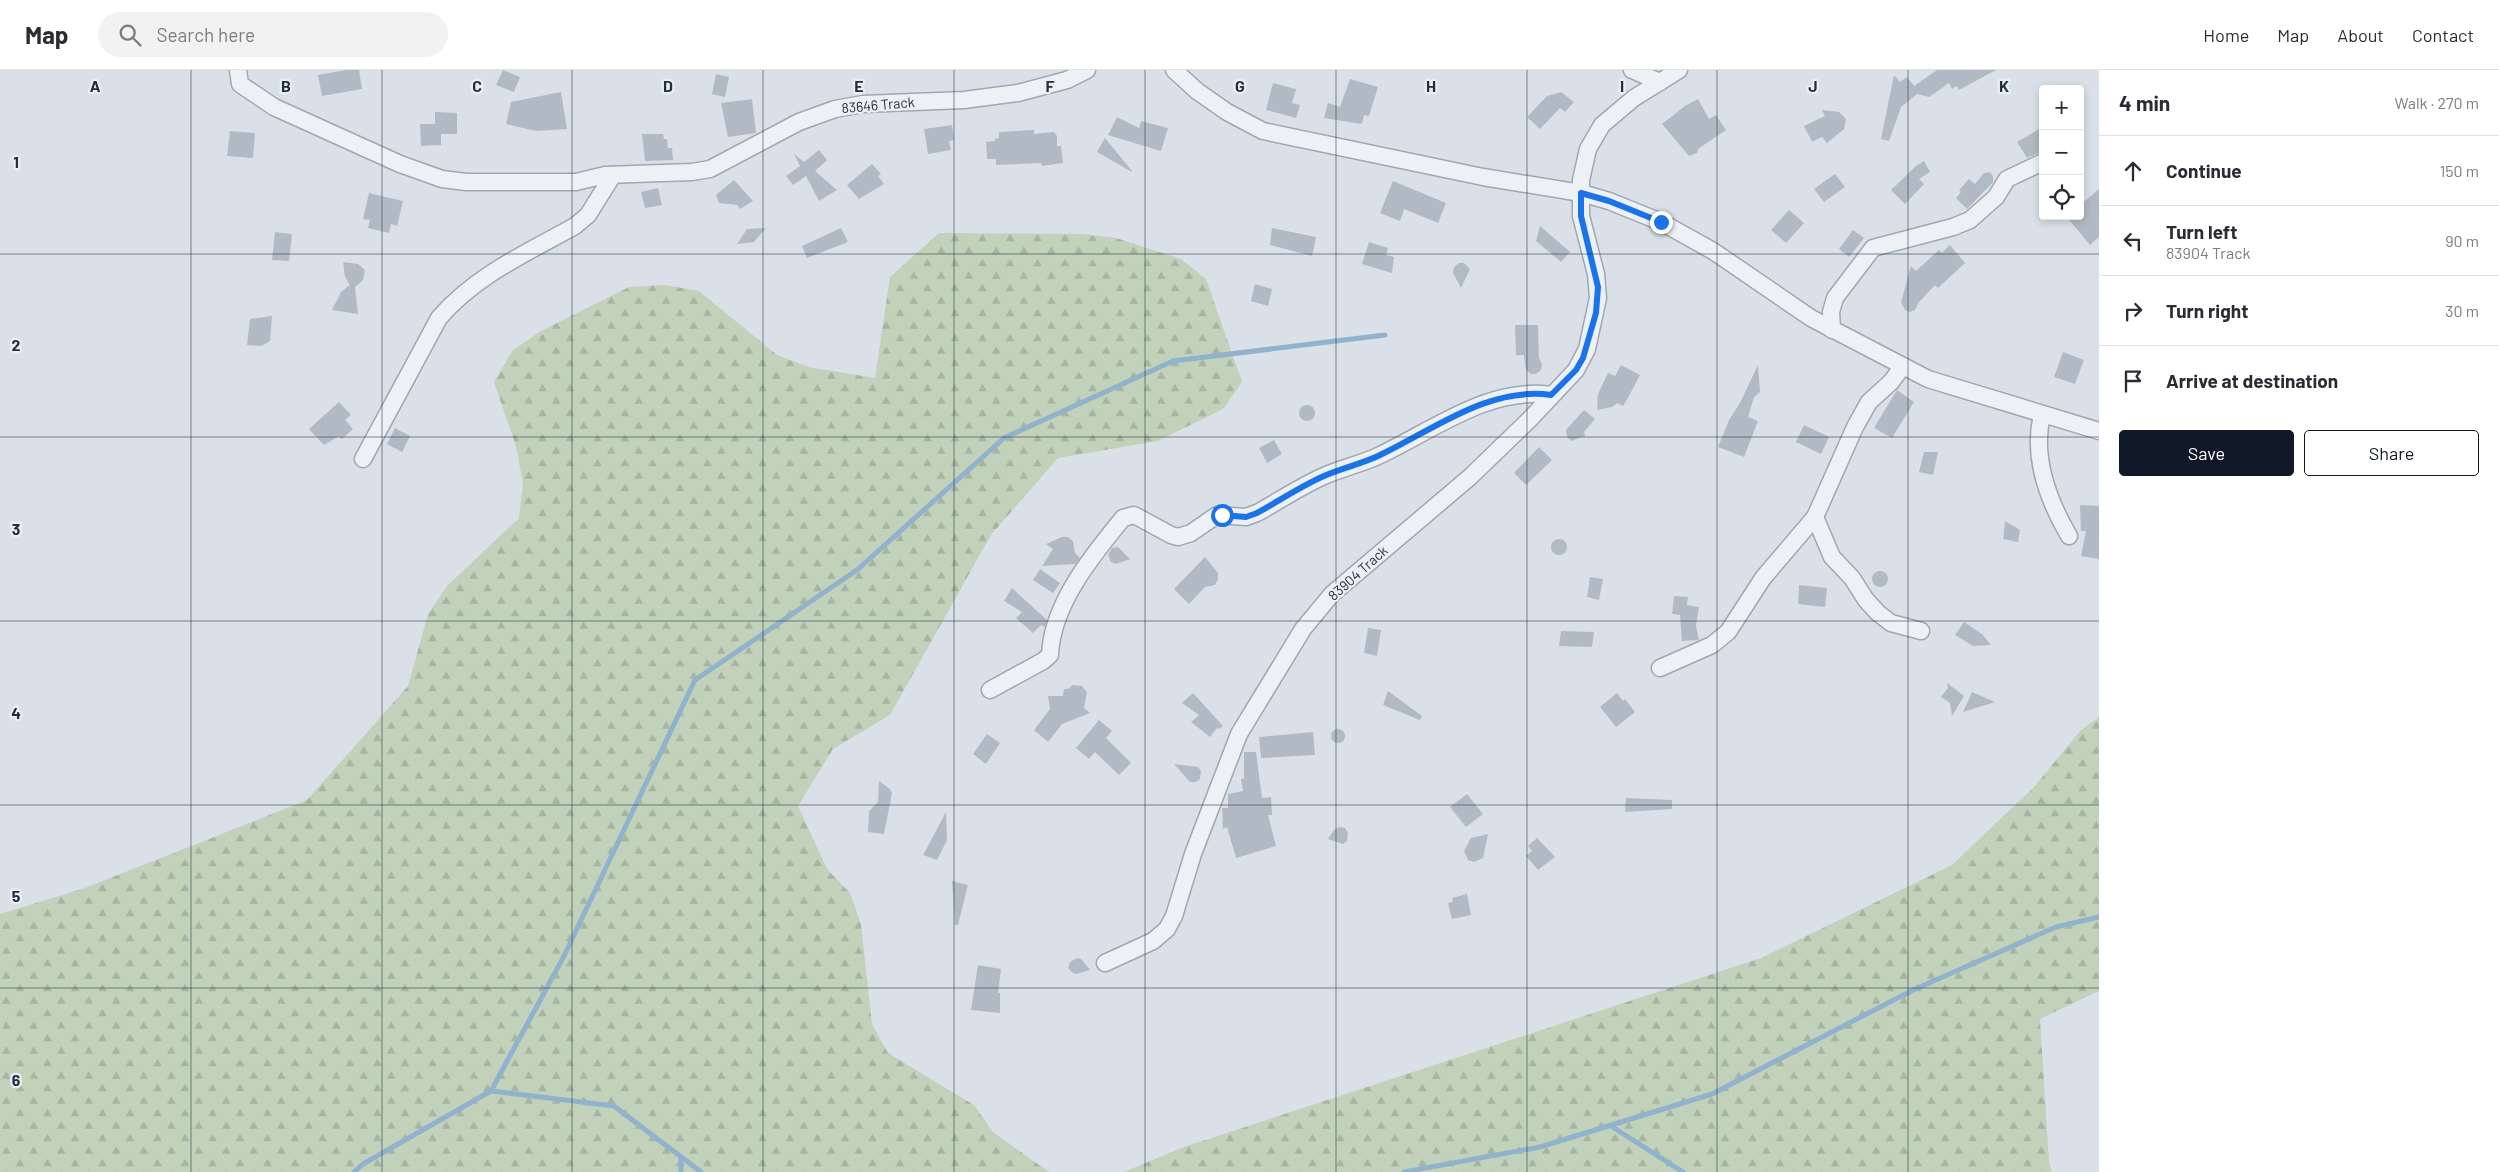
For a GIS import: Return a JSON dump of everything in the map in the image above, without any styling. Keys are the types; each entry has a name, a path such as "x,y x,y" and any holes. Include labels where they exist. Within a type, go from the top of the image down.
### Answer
{"street":[{"path":"238,70 240,84 274,107 400,164 442,179 466,182 576,182 613,175"},
{"name":"83646 Track","path":"613,175 692,172 710,169 799,122 835,109 863,104 964,100 1018,93 1066,80 1087,70"},
{"path":"1174,70 1197,91 1227,112 1263,131 1482,177 1581,193 1609,201 1661,222 1712,251 1832,330 1928,379 2099,431"},
{"path":"1632,70 1660,82"},
{"name":"83904 Track","path":"1105,963 1153,941 1167,929 1174,916 1193,854 1239,734 1303,629 1332,594 1470,477 1576,370 1583,358 1596,313 1598,287 1581,216 1581,180 1588,149 1602,125 1634,98 1679,70"},
{"path":"1832,330 1831,312 1835,298 1873,248 1953,227 1970,220 1996,197 2007,179 2039,164"},
{"path":"363,459 439,318 454,300 506,265 575,226 588,215 613,175"},
{"path":"1660,668 1721,639 1763,578 1814,517 1855,426 1869,402 1891,382 1903,366"},
{"path":"990,690 1043,661 1050,655 1051,640 1076,582 1123,518 1134,515 1171,536 1185,536 1217,515 1246,517 1257,513 1322,477 1376,457 1445,420 1475,407 1500,399 1534,393 1551,395"},
{"path":"2042,415 2038,432 2038,450 2051,498 2069,536"},
{"path":"1814,517 1832,558 1852,578 1866,600 1878,613 1891,623 1921,631"}],"green space":[{"path":"939,233 1082,234 1116,238 1181,259 1206,279 1242,382 1223,409 1158,441 1058,458 991,535 890,715 833,749 798,806 827,869 850,893 861,924 872,1024 888,1053 974,1105 993,1132 1049,1172 0,1172 0,914 85,888 307,800 408,686 428,614 447,586 519,518 523,484 516,446 494,382 513,350 541,331 629,287 665,285 699,291 777,355 808,367 875,378 890,277"},
{"path":"2099,717 2099,991 2040,1019 2049,1162 2052,1172 1124,1172 1181,1148 1761,958 1952,865 2034,787 2080,731"}],"building":[{"path":"346,70 359,70 362,89 322,96 318,75"},
{"path":"503,70 520,77 514,92 496,85"},
{"path":"1937,70 1996,70 1959,90 1957,86 1952,89 1949,83 1929,97 1917,94 1901,107 1889,141 1881,139 1894,75 1900,82 1907,77 1914,86"},
{"path":"716,74 729,77 725,97 712,94"},
{"path":"1350,79 1378,87 1369,116 1364,115 1362,124 1324,118 1328,103 1340,107"},
{"path":"1273,83 1296,89 1292,103 1300,105 1296,118 1266,110"},
{"path":"561,92 567,129 536,131 506,124 511,102"},
{"path":"1561,92 1574,102 1565,112 1560,108 1540,129 1527,117 1547,96"},
{"path":"752,99 756,133 728,137 721,103"},
{"path":"1698,99 1709,119 1716,115 1726,130 1698,149 1697,153 1689,156 1662,124 1685,106"},
{"path":"1822,110 1839,112 1846,119 1844,129 1827,143 1822,137 1812,142 1804,126 1825,116"},
{"path":"435,112 457,113 457,134 441,134 441,145 421,146 420,124 435,124"},
{"path":"1117,117 1139,128 1141,121 1168,128 1161,151 1108,135"},
{"path":"952,125 954,140 949,141 951,150 928,154 924,129"},
{"path":"2039,129 2039,153 2027,158 2017,142"},
{"path":"1034,130 1034,134 1054,132 1057,136 1057,146 1061,146 1063,163 1042,166 1041,163 996,165 996,159 987,159 986,142 995,141 995,139 999,138 999,132"},
{"path":"230,131 255,133 253,158 227,156"},
{"path":"642,134 663,134 664,139 667,139 668,148 672,148 673,160 645,161"},
{"path":"1105,138 1132,171 1132,172 1097,152"},
{"path":"819,150 827,160 815,171 837,190 819,201 806,176 793,185 786,176 800,166 794,154 804,162"},
{"path":"1924,161 1930,172 1919,179 1924,184 1905,204 1891,190 1916,166"},
{"path":"872,164 881,174 878,176 884,184 859,199 847,185"},
{"path":"1990,172 1993,176 1993,182 1967,209 1956,198 1961,192 1959,190 1969,179 1975,184 1984,173"},
{"path":"1835,174 1845,187 1824,202 1814,189"},
{"path":"734,180 753,201 740,209 737,205 719,203 716,195"},
{"path":"1393,181 1446,203 1438,223 1404,209 1400,221 1380,213"},
{"path":"658,188 662,205 645,208 641,192"},
{"path":"2099,189 2099,237 2090,245 2069,220 2084,220 2084,202"},
{"path":"369,193 403,201 397,226 391,224 389,233 368,228 370,220 363,219"},
{"path":"1789,210 1804,223 1786,243 1771,230"},
{"path":"1540,226 1570,252 1561,262 1536,241"},
{"path":"766,228 754,242 737,244 747,229"},
{"path":"841,228 848,242 807,258 802,246"},
{"path":"1272,228 1316,237 1312,256 1270,245"},
{"path":"1853,230 1864,238 1849,257 1839,249"},
{"path":"275,232 292,234 289,261 272,260"},
{"path":"1369,242 1388,248 1386,255 1394,257 1392,273 1362,264"},
{"path":"1950,245 1965,263 1938,288 1935,285 1919,302 1915,310 1910,312 1905,310 1901,302 1911,266 1916,271 1939,250 1942,253"},
{"path":"343,262 358,264 365,270 363,280 355,287 358,314 332,310 341,292 350,285 345,277"},
{"path":"1459,263 1464,263 1470,269 1461,288 1453,273 1454,267"},
{"path":"1255,284 1272,289 1268,306 1251,301"},
{"path":"272,316 270,341 261,346 247,345 250,319"},
{"path":"1515,325 1538,325 1539,358 1542,364 1541,370 1536,374 1531,374 1526,370 1524,355 1516,355"},
{"path":"2063,352 2084,360 2075,384 2054,377"},
{"path":"1621,365 1640,375 1629,396 1623,406 1617,403 1612,407 1597,410 1598,394 1608,373 1615,376"},
{"path":"1758,365 1760,392 1754,397 1748,417 1758,421 1744,457 1718,447 1729,420 1740,403"},
{"path":"1897,390 1914,402 1892,438 1874,428"},
{"path":"339,402 351,415 345,420 353,429 342,439 339,436 324,445 309,429"},
{"path":"1307,405 1315,413 1307,421 1299,413"},
{"path":"1584,410 1595,419 1584,432 1585,436 1571,441 1567,437 1566,430"},
{"path":"1804,425 1829,437 1821,454 1796,442"},
{"path":"395,428 410,436 402,452 387,444"},
{"path":"1274,440 1282,454 1267,463 1259,448"},
{"path":"1539,447 1552,460 1526,485 1514,473"},
{"path":"1924,452 1938,452 1933,475 1919,472"},
{"path":"2080,505 2099,506 2099,559 2081,556 2086,531 2081,531"},
{"path":"2005,521 2020,530 2018,542 2003,539"},
{"path":"1062,537 1068,537 1073,541 1075,553 1080,558 1075,564 1042,566 1053,549 1046,544"},
{"path":"1559,539 1565,541 1567,547 1565,553 1559,555 1553,553 1551,547 1553,541"},
{"path":"1118,547 1130,559 1116,564 1111,562 1108,555 1112,548"},
{"path":"1205,557 1218,573 1218,579 1215,585 1205,587 1189,604 1174,589"},
{"path":"1040,569 1060,583 1053,593 1033,580"},
{"path":"1877,571 1883,571 1888,576 1886,585 1877,587 1872,582 1872,576"},
{"path":"1590,577 1603,579 1599,600 1587,597"},
{"path":"1799,585 1827,588 1825,607 1798,604"},
{"path":"1012,588 1047,620 1045,627 1041,625 1033,633 1016,618 1022,612 1004,601"},
{"path":"1674,596 1688,597 1687,605 1699,607 1696,626 1699,640 1682,641 1680,615 1672,614"},
{"path":"1964,622 1982,634 1991,645 1973,646 1955,635"},
{"path":"1368,628 1381,630 1377,656 1364,653"},
{"path":"1561,631 1594,632 1592,647 1559,646"},
{"path":"1947,683 1964,696 1952,716 1950,703 1941,697 1948,688"},
{"path":"1073,685 1082,686 1087,692 1084,708 1090,713 1062,724 1048,742 1034,730 1050,709 1048,696 1063,696 1064,689 1068,689"},
{"path":"1388,691 1422,716 1420,720 1383,705"},
{"path":"1972,692 1995,702 1963,712"},
{"path":"1193,693 1223,726 1219,729 1217,728 1210,737 1191,722 1199,715 1182,703"},
{"path":"1617,693 1623,701 1625,699 1635,712 1616,727 1600,707"},
{"path":"1099,720 1112,731 1106,738 1131,763 1119,775 1095,752 1089,759 1076,748"},
{"path":"1338,729 1343,731 1345,736 1343,741 1338,743 1333,741 1331,736 1333,731"},
{"path":"1313,732 1315,755 1261,758 1259,737"},
{"path":"987,734 1000,743 986,764 973,754"},
{"path":"1244,752 1256,752 1262,798 1271,797 1272,815 1268,815 1276,846 1236,858 1227,827 1223,829 1222,808 1228,808 1228,794 1243,791 1241,779 1244,779"},
{"path":"1174,764 1198,767 1201,771 1200,779 1196,782 1190,782"},
{"path":"879,781 890,789 892,793 884,834 868,832 869,811 878,802"},
{"path":"1467,794 1483,814 1466,827 1450,807"},
{"path":"1626,798 1672,800 1672,809 1625,812"},
{"path":"946,812 947,840 937,860 923,855"},
{"path":"1339,827 1345,828 1348,833 1347,841 1343,844 1328,839 1334,830"},
{"path":"1488,834 1483,858 1474,862 1468,860 1464,851 1471,838"},
{"path":"1537,838 1555,857 1538,870 1526,856 1532,851 1528,846"},
{"path":"952,881 968,885 958,925 955,925"},
{"path":"1467,894 1471,915 1452,919 1448,903 1453,902 1452,898"},
{"path":"1077,958 1081,959 1090,970 1076,974 1072,972 1068,968 1070,962"},
{"path":"978,965 1001,969 998,993 1000,993 1000,1013 971,1010"}],"waterway":[{"path":"491,1091 564,956 695,680 857,570 1004,438 1173,361 1385,335"},
{"path":"1404,1172 1540,1147 1712,1094 1913,990 2056,927 2099,917"},
{"path":"354,1172 363,1164 491,1091 614,1106 701,1172"},
{"path":"1611,1126 1683,1172"},
{"path":"681,1157 681,1172"}],"route":[{"path":"1222,515 1246,517 1257,513 1322,477 1376,457 1445,420 1475,407 1500,399 1534,393 1551,395 1576,370 1583,358 1596,313 1598,287 1581,216 1581,193 1609,201 1661,222"}]}
